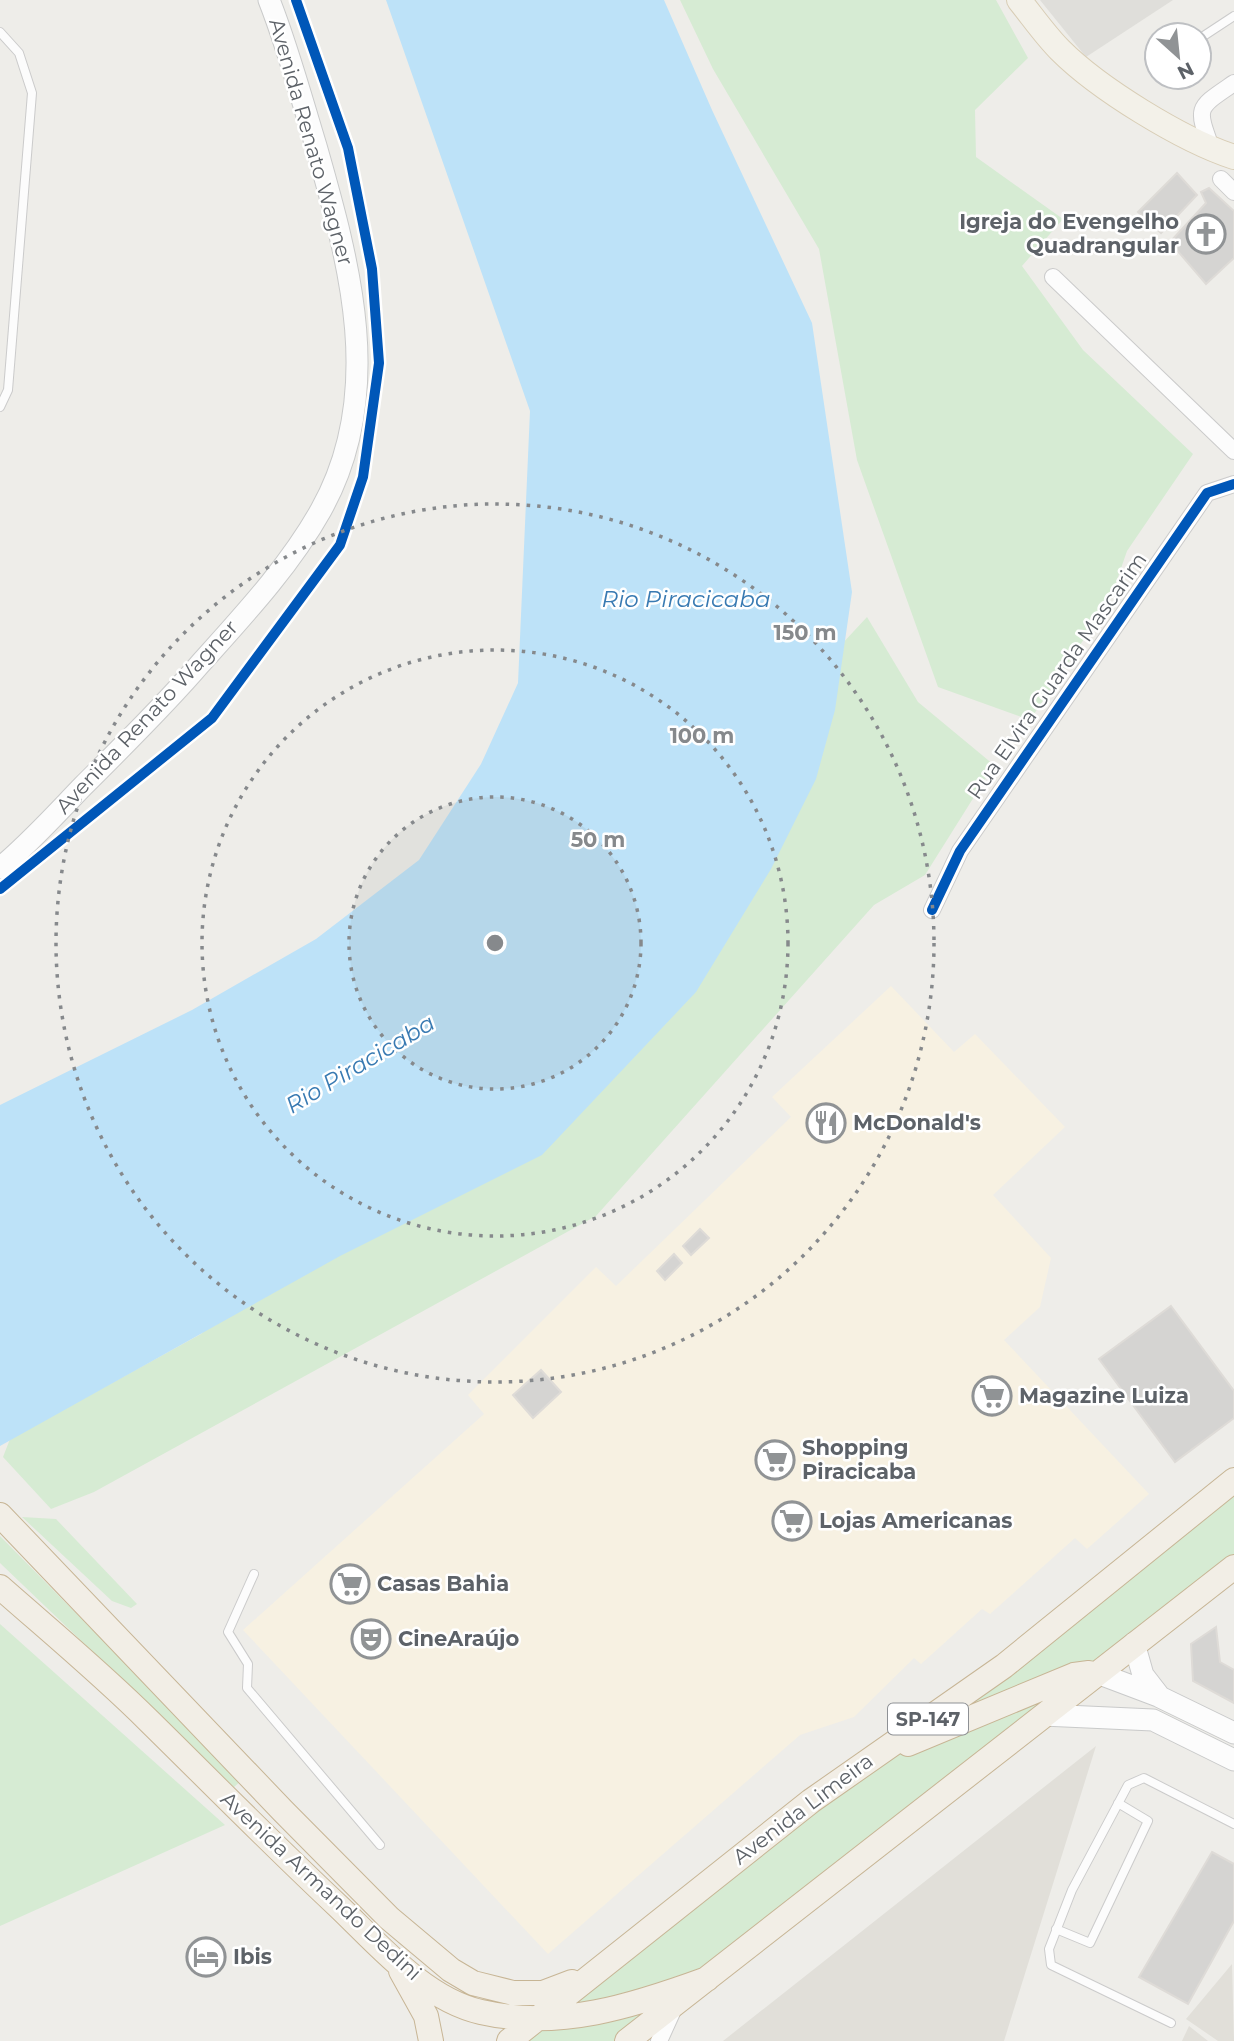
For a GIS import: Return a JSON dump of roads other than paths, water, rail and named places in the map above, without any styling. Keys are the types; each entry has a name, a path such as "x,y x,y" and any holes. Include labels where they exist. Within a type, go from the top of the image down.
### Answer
{"highway":[{"name":"Avenida Limeira","path":"509,2041 620,1956 730,1863 863,1763 1004,1666 1234,1480"},
{"name":"Avenida Armando Dedini","path":"3,1518 321,1850 389,1918 451,1970 473,1983 513,1993 542,1993 565,1985 620,1956"},
{"name":"SP-147","path":"626,2041 1234,1567"},
{"name":"Avenida Armando Dedini","path":"0,1587 146,1718 396,1961 435,1992 478,2012 534,2020 610,2012 707,1979"},
{"path":"863,1763 1074,1675 1097,1673"},
{"path":"396,1961 426,2017 431,2041"}],"main road":[{"name":"Avenida Renato Wagner","path":"0,868 169,700 230,631 285,564 321,510 342,463 353,416 359,366 356,315 340,233 270,0"},
{"path":"1018,0 1060,51 1145,113 1223,153"},
{"path":"1134,1643 1143,1675 1160,1697"},
{"path":"1097,1673 1160,1697 1234,1733"},
{"path":"1043,1715 1153,1720 1234,1760"}],"street":[{"path":"1223,153 1199,116 1202,106 1234,83"},
{"path":"1221,178 1234,192"},
{"path":"1053,277 1234,451"},
{"name":"Rua Elvira Guarda Mascarim","path":"932,909 960,851 1207,493 1234,484"},
{"path":"659,2041 676,2004"}],"lane":[{"path":"1213,30 1234,16"},
{"path":"0,32 19,53 32,93 8,390 0,407"},
{"path":"254,1574 228,1632 248,1664 247,1688 380,1845"},
{"path":"1171,2023 1051,1965 1048,1948 1072,1890 1128,1786 1144,1778 1234,1824"},
{"path":"1056,1929 1090,1943 1148,1821 1118,1803"}],"water":[{"name":"Rio Piracicaba","path":"386,0 664,0 712,110 812,323 852,592 835,710 816,779 771,869 696,992 542,1155 340,1256 0,1446 0,1105 192,1010 316,939 419,860 481,764 518,683 530,411"}],"place":[{"name":"Igreja do Evengelho Quadrangular","path":"1206,234"},
{"name":"McDonald's","path":"826,1123"},
{"name":"Magazine Luiza","path":"992,1396"},
{"name":"Shopping Piracicaba","path":"775,1460"},
{"name":"Lojas Americanas","path":"792,1521"},
{"name":"Casas Bahia","path":"350,1584"},
{"name":"CineAraújo","path":"371,1639"},
{"name":"Ibis","path":"206,1957"}]}
